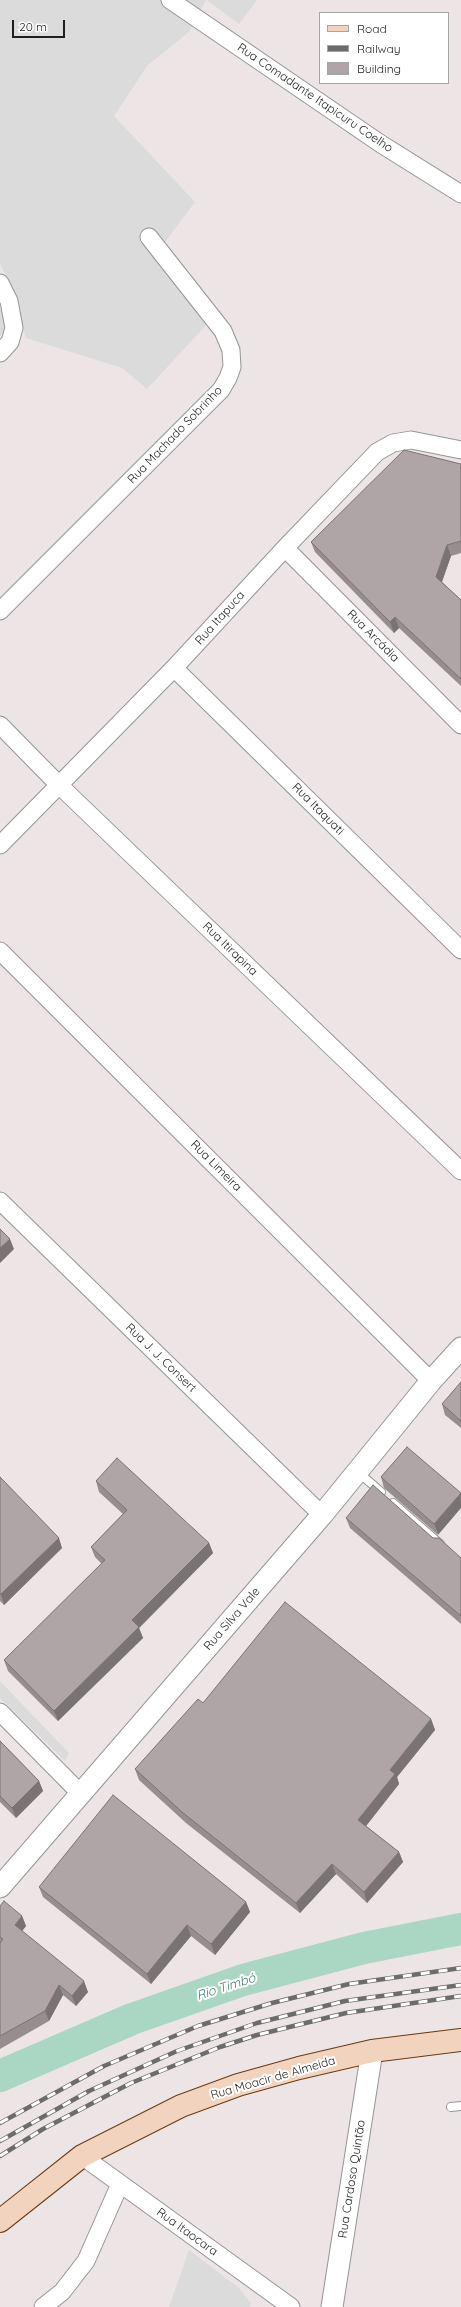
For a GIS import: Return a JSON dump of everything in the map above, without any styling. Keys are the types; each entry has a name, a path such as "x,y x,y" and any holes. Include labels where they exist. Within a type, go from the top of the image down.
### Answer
{"main road":[{"name":"Rua Moacir de Almeida","path":"0,2221 82,2156 181,2106 238,2085 372,2051 461,2040"}],"street":[{"name":"Rua Comadante Itapicuru Coelho","path":"170,0 381,144 461,194"},
{"name":"Rua Machado Sobrinho","path":"0,611 221,390 228,378 232,367 231,350 223,332 149,237"},
{"path":"0,284 9,302 14,328 10,342 0,353"},
{"name":"Rua Itapuca","path":"0,845 174,668 285,548 377,452 393,443 411,440 461,450"},
{"name":"Rua Arcádia","path":"285,548 461,725"},
{"name":"Rua Itaquati","path":"174,668 461,950"},
{"name":"Rua Itirapina","path":"0,725 59,785 461,1171"},
{"name":"Rua Limeira","path":"0,951 431,1381"},
{"name":"Rua J. J. Consert","path":"0,1201 322,1515"},
{"name":"Rua Silva Vale","path":"0,1887 322,1515 431,1381 461,1348"},
{"path":"0,1712 80,1794"},
{"name":"Rua Cardoso Quintão","path":"332,2307 372,2051"},
{"name":"Rua Itaocara","path":"82,2156 291,2307"},
{"path":"43,2307 62,2292 86,2261 120,2184"}],"lane":[{"path":"358,1471 440,1544"},
{"path":"451,2107 461,2106"}],"shaded area":[{"path":"0,0 206,0 189,32 147,66 114,116 195,202 160,249 210,321 147,389 122,368 26,338 11,288 0,263"},
{"path":"207,0 257,0 239,24"},
{"path":"0,309 5,315 5,328 0,337"},
{"path":"0,1681 69,1753 65,1761 0,1698"},
{"path":"189,2250 238,2287 251,2303 250,2307 169,2307"}],"building":[{"path":"404,450 461,464 461,541 447,545 436,577 461,600 461,679 395,617 390,622 311,542"},
{"path":"0,1229 10,1239 0,1248"},
{"path":"461,1382 461,1421 442,1404"},
{"path":"407,1447 461,1493 434,1524 381,1477"},
{"path":"117,1458 209,1543 132,1620 139,1627 54,1711 4,1660 105,1560 91,1547 127,1510 96,1481"},
{"path":"0,1477 59,1538 1,1594 0,1594"},
{"path":"373,1485 433,1538 439,1538 461,1558 461,1616 346,1518"},
{"path":"285,1602 431,1719 390,1770 395,1774 358,1820 399,1852 364,1892 332,1864 296,1903 182,1812 135,1769 198,1699 203,1703"},
{"path":"0,1741 39,1781 12,1808 0,1796"},
{"path":"113,1795 246,1902 211,1944 187,1925 147,1974 39,1887"},
{"path":"4,1901 22,1916 15,1925 84,1981 72,1996 59,1985 45,2011 0,2036 0,1943 3,1939 0,1937 0,1906"}],"waterway":[{"name":"Rio Timbó","path":"0,2076 132,2019 243,1980 364,1948 461,1929"}],"railway":[{"path":"0,2123 104,2066 198,2026 272,2003 349,1984 461,1968"},
{"path":"0,2141 89,2091 177,2051 257,2023 345,2001 461,1985"},
{"path":"0,2156 43,2129 131,2083 220,2047 257,2035 346,2013 461,1996"}]}
